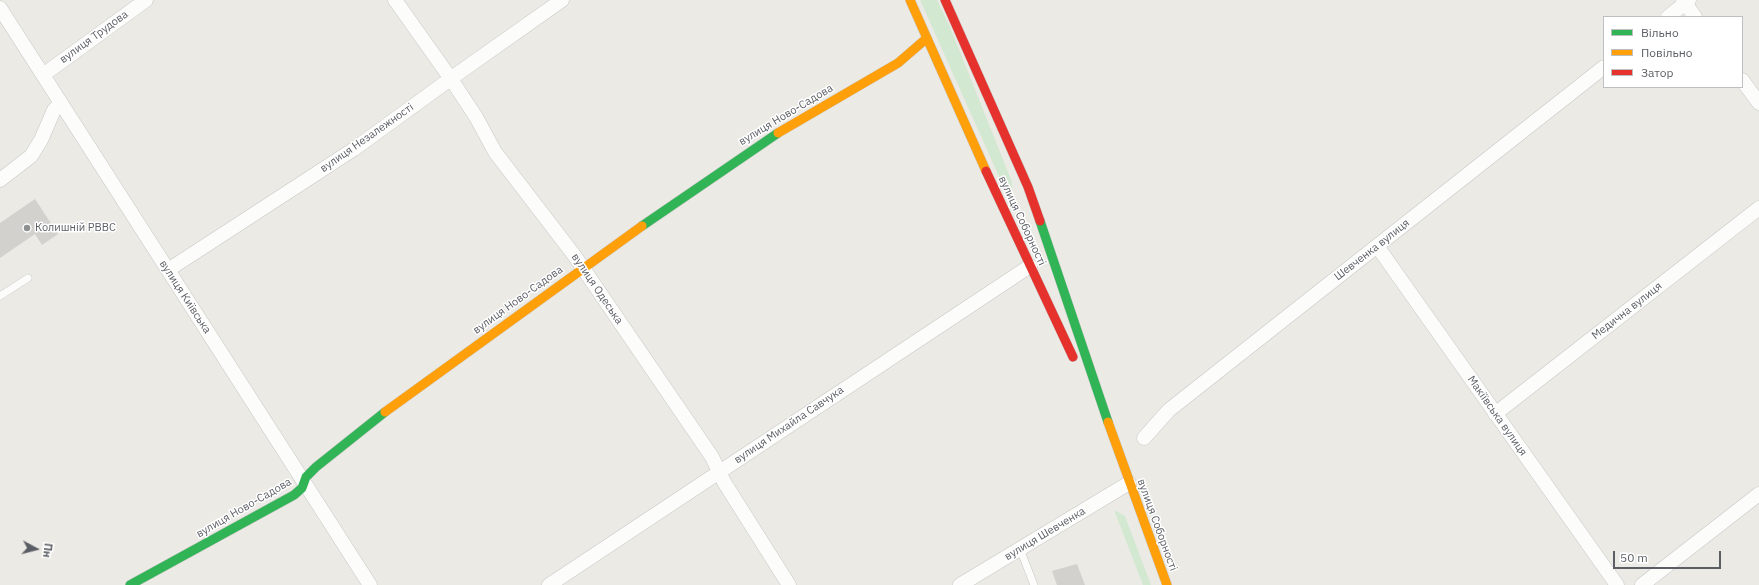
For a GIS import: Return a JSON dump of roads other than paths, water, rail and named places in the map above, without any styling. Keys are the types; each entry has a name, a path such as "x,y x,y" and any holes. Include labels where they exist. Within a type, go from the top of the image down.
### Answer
{"main road":[{"name":"вулиця Соборності","path":"910,0 999,200 1077,365"},
{"name":"вулиця Соборності","path":"945,0 1028,187 1117,450 1166,585"},
{"name":"вулиця Ново-Садова","path":"130,585 294,495 302,488 316,467 365,427 582,268 765,140 898,63 927,38"},
{"name":"вулиця Соборності","path":"1084,379 1117,450"}],"street":[{"name":"вулиця Трудова","path":"43,75 146,0"},
{"name":"вулиця Одеська","path":"395,0 476,117 495,152 574,255 713,459 719,472 788,585"},
{"name":"вулиця Незалежності","path":"168,270 354,149 562,0"},
{"path":"1669,16 1686,1 1694,16"},
{"name":"вулиця Київська","path":"0,8 370,585"},
{"name":"Шевченка вулиця","path":"1144,438 1169,410 1603,68"},
{"path":"1743,81 1759,103"},
{"path":"0,180 31,156 41,140 54,110 61,104"},
{"name":"Медична вулиця","path":"1496,414 1759,208"},
{"name":"Макіївська вулиця","path":"1377,246 1616,585"},
{"name":"вулиця Михайла Савчука","path":"549,585 1030,266"},
{"name":"вулиця Шевченка","path":"960,585 1129,483"},
{"path":"1642,585 1759,494"}],"lane":[{"path":"0,296 28,278"},
{"path":"1020,549 1034,585"}],"place":[{"name":"Колишній РВВС","path":"27,228"}]}
